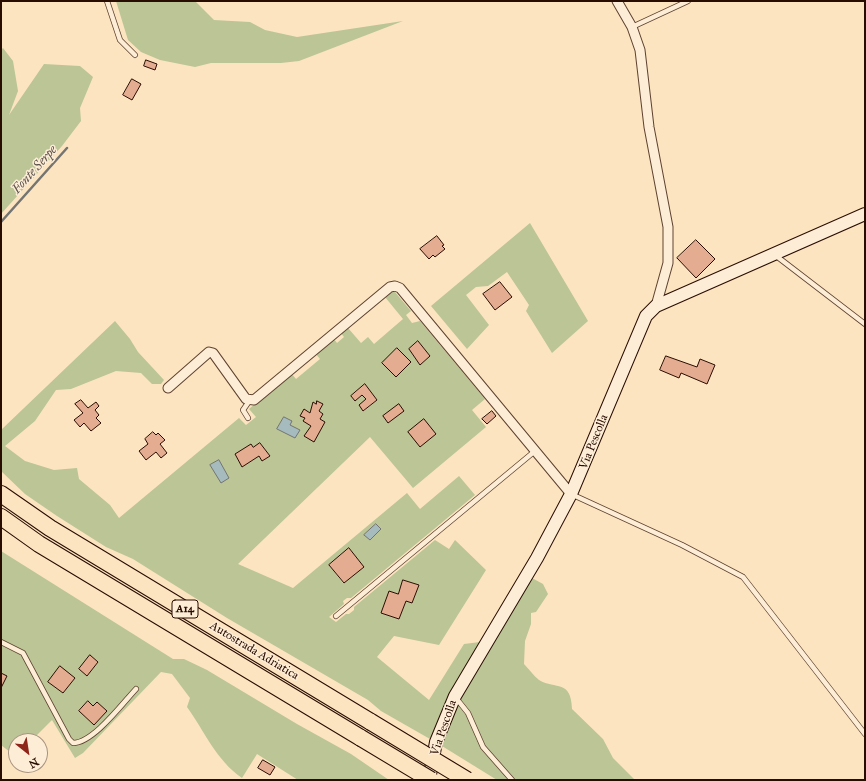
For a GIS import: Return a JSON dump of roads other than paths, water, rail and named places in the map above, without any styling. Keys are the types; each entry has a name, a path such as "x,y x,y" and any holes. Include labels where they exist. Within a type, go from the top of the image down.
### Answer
{"highway":[{"name":"Autostrada Adriatica","path":"1,494 50,528 467,780"},
{"name":"Autostrada Adriatica","path":"1,517 39,544 430,780"}],"street":[{"path":"617,1 632,27 640,50 650,127 668,227 668,263 656,306"},
{"name":"Via Pescolla","path":"430,780 436,742 455,696 537,558 572,494 643,322 656,306 865,214"},
{"path":"168,388 209,352 213,353 246,399 254,400 390,287 395,286 400,288 572,494"}],"lane":[{"path":"107,1 120,40 135,55"},
{"path":"632,27 688,1"},
{"path":"774,254 865,324"},
{"path":"248,418 243,410 250,400"},
{"path":"336,616 536,451"},
{"path":"572,494 682,545 743,576 865,734"},
{"path":"1,642 23,653 69,739 73,743 86,740 97,731 136,689"},
{"path":"455,696 468,713 483,747 512,780"}],"waterway":[{"name":"Fonte Serpe","path":"1,222 67,148"}]}
